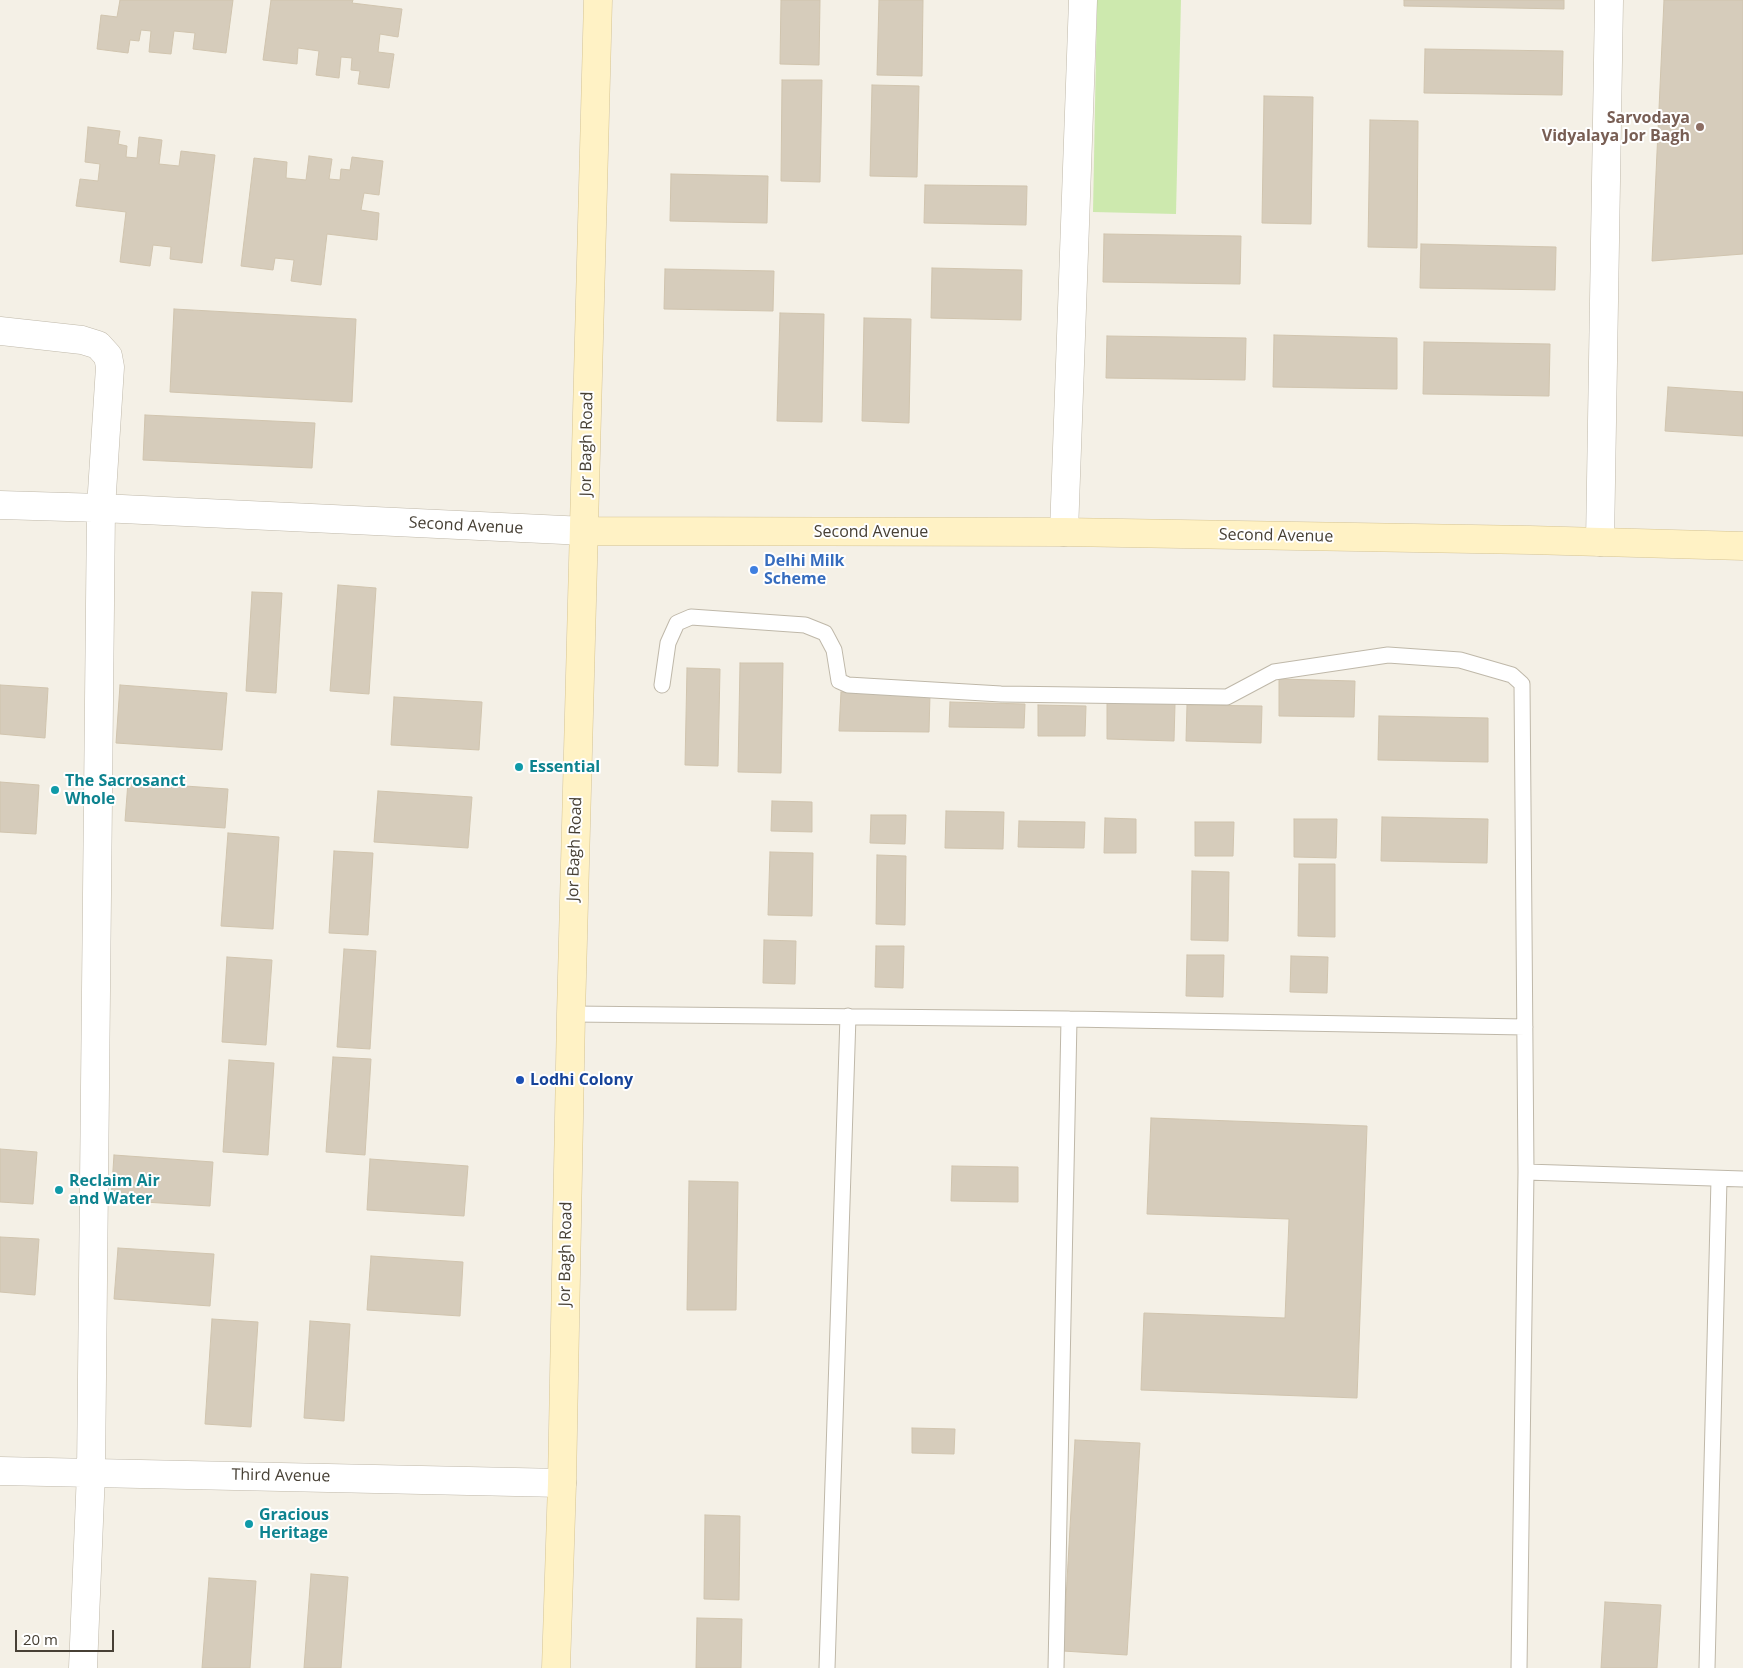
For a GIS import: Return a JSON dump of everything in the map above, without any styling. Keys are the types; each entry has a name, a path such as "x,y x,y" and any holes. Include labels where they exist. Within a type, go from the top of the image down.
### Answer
{"street":[{"name":"Jor Bagh Road","path":"556,1668 562,1483 570,1014 585,531 598,0"},
{"path":"1064,532 1083,0"},
{"path":"1600,542 1608,0"},
{"path":"0,331 82,340 98,345 108,356 110,367 101,508 91,1472 83,1668"},
{"name":"Second Avenue","path":"0,505 585,531 1064,532 1743,546"},
{"name":"Third Avenue","path":"0,1471 562,1483"}],"lane":[{"path":"662,685 668,643 677,623 691,617 805,624 825,633 834,650 839,681 848,686 1001,694 1227,697 1274,672 1388,655 1460,660 1512,675 1522,684 1526,1172 1519,1668"},
{"path":"570,1014 1069,1019 1525,1027"},
{"path":"827,1668 848,1016"},
{"path":"1056,1668 1069,1019"},
{"path":"1526,1172 1743,1179"},
{"path":"1707,1668 1719,1178"}],"green space":[{"path":"1097,0 1181,0 1176,214 1093,212"}],"building":[{"path":"120,0 233,0 226,53 193,49 195,33 174,31 171,54 149,52 151,31 141,30 139,41 130,40 128,53 97,49 101,15 117,17"},
{"path":"271,0 353,0 352,3 402,9 398,37 380,34 378,52 394,54 389,88 358,84 360,71 351,70 352,58 341,57 339,78 316,75 319,51 298,48 297,64 263,60"},
{"path":"781,0 820,0 819,65 780,64"},
{"path":"879,0 923,0 922,76 877,75"},
{"path":"1404,0 1564,0 1564,9 1404,6"},
{"name":"Sarvodaya Vidyalaya Jor Bagh","path":"1664,0 1743,0 1743,254 1652,261"},
{"path":"1425,49 1563,51 1562,95 1424,93"},
{"path":"782,80 822,80 820,182 781,181"},
{"path":"872,85 919,86 917,177 870,176"},
{"path":"1264,96 1313,97 1311,224 1262,223"},
{"path":"1370,120 1418,121 1417,248 1368,247"},
{"path":"88,127 120,131 118,144 127,146 126,157 137,158 139,137 162,140 159,164 179,166 181,151 215,155 202,263 170,259 171,247 153,245 150,266 120,262 126,212 76,206 80,179 98,181 100,164 85,162"},
{"path":"309,156 332,159 329,179 340,180 341,169 350,170 352,157 383,161 379,195 364,193 361,210 379,213 377,240 327,234 321,285 291,281 294,260 275,258 273,270 241,266 254,158 287,162 286,178 306,180"},
{"path":"671,174 768,176 767,223 670,221"},
{"path":"925,185 1027,186 1026,225 924,223"},
{"path":"1104,234 1241,236 1240,284 1103,282"},
{"path":"1421,244 1556,247 1555,290 1420,288"},
{"path":"932,268 1022,270 1021,320 931,318"},
{"path":"665,269 774,271 773,311 664,309"},
{"path":"174,309 356,319 352,402 170,392"},
{"path":"780,313 824,314 822,422 777,421"},
{"path":"864,318 911,319 909,423 862,421"},
{"path":"1274,335 1397,338 1397,389 1273,387"},
{"path":"1107,336 1246,338 1245,380 1106,378"},
{"path":"1424,342 1550,344 1549,396 1423,394"},
{"path":"1668,387 1743,392 1743,436 1665,431"},
{"path":"145,415 315,423 312,468 143,460"},
{"path":"338,585 376,588 369,694 330,691"},
{"path":"252,592 282,593 276,693 246,691"},
{"path":"740,663 783,663 781,773 738,772"},
{"path":"687,668 720,669 718,766 685,765"},
{"path":"1279,679 1355,681 1354,717 1279,716"},
{"path":"0,685 48,688 45,738 0,734"},
{"path":"120,685 227,693 222,750 116,743"},
{"path":"841,692 930,694 929,732 839,731"},
{"path":"394,697 482,702 479,750 391,745"},
{"path":"950,702 1025,704 1024,728 949,727"},
{"path":"1107,703 1175,704 1174,741 1107,739"},
{"path":"1038,705 1086,706 1085,736 1038,736"},
{"path":"1187,705 1262,706 1261,743 1186,741"},
{"path":"1379,716 1488,718 1488,762 1378,760"},
{"path":"0,782 39,785 36,834 0,832"},
{"path":"128,782 228,789 225,828 125,821"},
{"path":"378,791 472,797 468,848 374,842"},
{"path":"772,801 812,802 812,832 771,831"},
{"path":"946,811 1004,812 1003,849 945,848"},
{"path":"871,815 906,815 905,844 870,843"},
{"path":"1382,817 1488,819 1487,863 1381,861"},
{"path":"1105,818 1136,819 1136,853 1104,853"},
{"path":"1294,819 1337,819 1336,858 1294,857"},
{"path":"1019,821 1085,822 1084,848 1018,847"},
{"path":"1195,822 1234,822 1233,856 1195,856"},
{"path":"228,833 279,837 273,929 221,926"},
{"path":"334,851 373,853 368,935 329,933"},
{"path":"770,852 813,853 812,916 768,915"},
{"path":"877,855 906,856 905,925 876,924"},
{"path":"1299,864 1335,864 1335,937 1298,936"},
{"path":"1192,871 1229,872 1228,941 1191,940"},
{"path":"764,940 796,941 795,984 763,983"},
{"path":"876,946 904,946 903,988 875,987"},
{"path":"344,949 376,951 370,1049 337,1047"},
{"path":"1187,955 1224,955 1223,997 1186,996"},
{"path":"1291,956 1328,957 1327,993 1290,992"},
{"path":"227,957 272,960 266,1045 222,1042"},
{"path":"333,1057 371,1059 365,1155 326,1152"},
{"path":"229,1060 274,1063 268,1155 223,1152"},
{"path":"1151,1118 1367,1126 1357,1398 1141,1390 1144,1313 1285,1318 1289,1219 1147,1214"},
{"path":"0,1149 37,1152 33,1204 0,1202"},
{"path":"114,1155 213,1162 210,1206 111,1200"},
{"path":"370,1159 468,1166 464,1216 367,1210"},
{"path":"952,1166 1018,1167 1018,1202 951,1201"},
{"path":"689,1181 738,1182 736,1310 687,1310"},
{"path":"0,1237 39,1239 35,1295 0,1292"},
{"path":"118,1248 214,1254 210,1306 114,1299"},
{"path":"371,1256 463,1262 460,1316 367,1310"},
{"path":"212,1319 258,1322 251,1427 205,1424"},
{"path":"310,1321 350,1324 344,1421 304,1418"},
{"path":"912,1428 955,1429 954,1454 912,1453"},
{"path":"1075,1440 1140,1443 1127,1655 1063,1651"},
{"path":"705,1515 740,1516 739,1600 704,1599"},
{"path":"311,1574 348,1577 341,1668 304,1668"},
{"path":"209,1578 256,1581 250,1668 202,1668"},
{"path":"1605,1602 1661,1605 1657,1668 1601,1668"},
{"path":"697,1618 742,1619 741,1668 696,1668"}],"place":[{"name":"Sarvodaya Vidyalaya Jor Bagh","path":"1700,127"},
{"name":"Delhi Milk Scheme","path":"754,570"},
{"name":"Essential","path":"519,767"},
{"name":"The Sacrosanct Whole","path":"55,790"},
{"name":"Lodhi Colony","path":"520,1080"},
{"name":"Reclaim Air and Water","path":"59,1190"},
{"name":"Gracious Heritage","path":"249,1524"}]}
